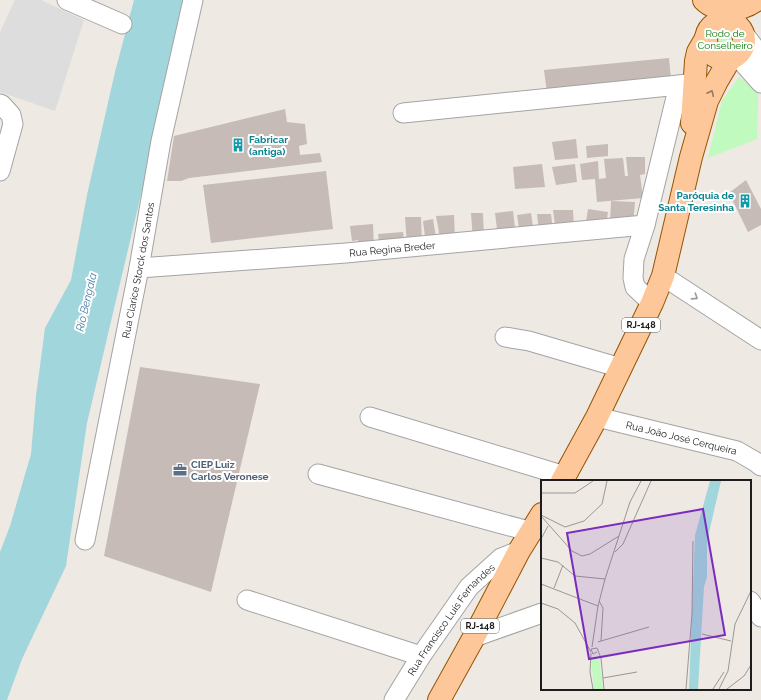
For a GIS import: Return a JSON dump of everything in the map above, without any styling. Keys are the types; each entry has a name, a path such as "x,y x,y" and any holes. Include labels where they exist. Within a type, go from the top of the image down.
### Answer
{"main road":[{"path":"690,156 687,84 698,52 708,34 717,22 726,20 735,23 743,32 745,42 742,50 734,57 722,59 713,56 708,49 708,34 698,0"},
{"path":"704,0 713,6 724,9 735,9 749,5 755,0"},
{"path":"743,32 755,0"},
{"name":"RJ-148","path":"563,478 597,417 652,303 663,276 690,156 708,98 717,81 734,57"},
{"name":"RJ-148","path":"438,700 519,551 537,523"}],"street":[{"path":"67,0 122,24"},
{"name":"Rua Clarice Storck dos Santos","path":"85,540 139,268 161,141 193,0"},
{"path":"743,32 760,55 761,60"},
{"path":"734,57 761,83"},
{"path":"403,113 687,84 634,259 633,278 635,287 652,303"},
{"path":"0,104 11,115 13,124 0,171"},
{"name":"Rua Regina Breder","path":"139,268 346,253 645,225"},
{"path":"663,276 761,340"},
{"path":"505,337 528,341 621,368"},
{"path":"370,417 563,478"},
{"name":"Rua João José Cerqueira","path":"597,417 736,451 761,466"},
{"path":"318,474 537,523"},
{"name":"Rua Francisco Luís Fernandes","path":"394,700 421,656 470,587 501,558 519,551"},
{"path":"247,600 421,656"},
{"path":"751,602 761,617"},
{"path":"474,636 541,613"}],"green space":[{"name":"Rodo de Conselheiro","path":"725,26 734,30 738,39 734,48 725,52 716,48 712,39 716,30"},
{"path":"739,77 758,93 757,139 708,158 722,101"}],"shaded area":[{"path":"15,0 41,0 84,20 55,111 0,92 0,32"}],"water":[{"name":"Rio Bengala","path":"134,0 187,0 87,423 66,566 22,659 7,700 0,700 0,552 10,526 31,454 36,396 45,328 71,280 87,195 115,72"}],"building":[{"path":"669,58 671,80 547,93 544,70"},
{"name":"Fabricar (antiga)","path":"285,109 287,122 305,124 307,144 299,146 300,155 320,153 322,162 189,178 181,181 167,181 174,136"},
{"path":"576,139 578,158 555,160 552,142"},
{"path":"608,144 608,156 587,158 586,146"},
{"path":"626,157 645,157 645,174 640,175 643,198 597,202 595,179 582,180 580,164 598,161 599,179 606,178 604,159 623,158 625,176 628,176"},
{"path":"542,164 545,187 515,189 513,167"},
{"path":"575,164 577,182 556,185 552,167"},
{"path":"326,171 333,229 211,243 203,185"},
{"name":"Paróquia de Santa Teresinha","path":"746,180 761,209 761,225 748,232 729,193"},
{"path":"611,201 635,202 633,226 610,223"},
{"path":"588,209 608,212 606,226 586,222"},
{"path":"553,210 573,210 574,230 556,232"},
{"path":"513,211 516,236 498,237 495,213"},
{"path":"471,213 483,213 484,239 473,240"},
{"path":"531,213 534,233 520,235 517,215"},
{"path":"537,214 551,214 553,231 539,231"},
{"path":"454,215 455,241 441,243 436,216"},
{"path":"405,217 421,217 422,244 407,245"},
{"path":"433,219 437,244 426,244 423,221"},
{"path":"373,224 374,249 360,250 358,240 352,241 350,226"},
{"path":"403,232 405,246 380,248 378,234"},
{"name":"CIEP Luiz Carlos Veronese","path":"140,367 260,384 211,592 104,556"}],"place":[{"name":"Fabricar (antiga)","path":"238,145"},
{"name":"Paróquia de Santa Teresinha","path":"745,201"},
{"name":"CIEP Luiz Carlos Veronese","path":"180,470"}]}
